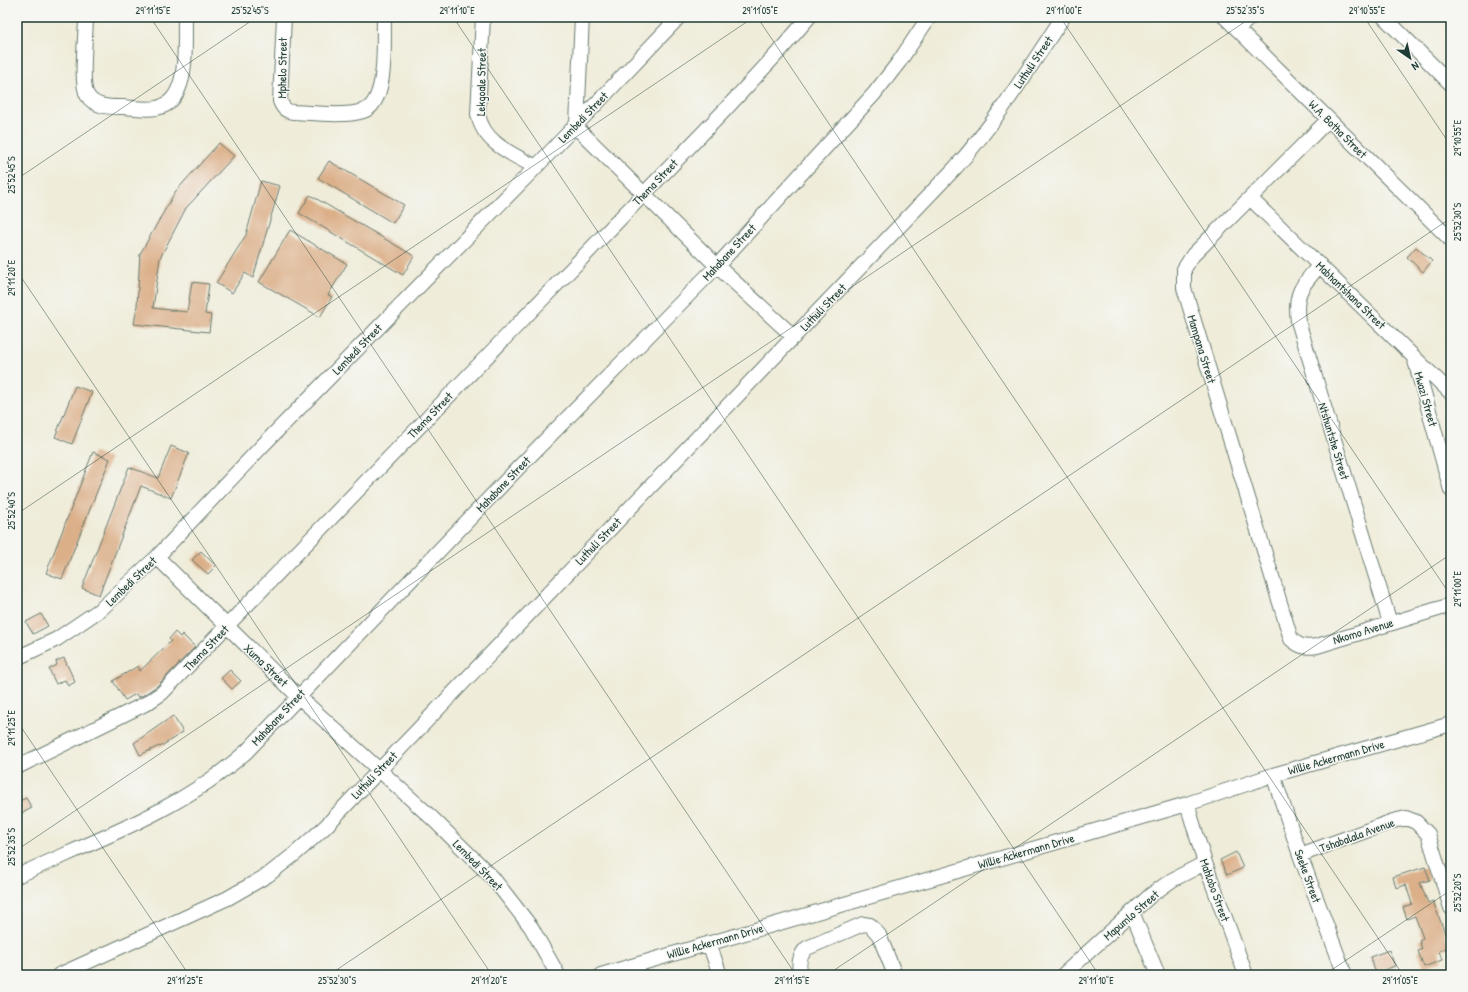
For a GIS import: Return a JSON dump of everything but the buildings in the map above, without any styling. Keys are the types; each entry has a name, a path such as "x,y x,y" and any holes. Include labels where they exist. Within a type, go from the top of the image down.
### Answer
{"street":[{"path":"86,17 84,84 88,95 95,103 106,106 156,108 167,104 175,97 180,88 185,17"},
{"name":"Mphelo Street","path":"284,17 280,101 286,111 352,113 365,111 372,105 381,86 384,17"},
{"name":"Lekgoale Street","path":"483,17 478,114 480,123 489,138 536,167"},
{"path":"582,17 576,125 717,266 794,337"},
{"name":"Lembedi Street","path":"17,658 57,639 101,609 157,557 264,443 536,167 679,17"},
{"name":"Thema Street","path":"17,767 147,703 162,693 728,107 809,17"},
{"name":"Mahabane Street","path":"17,876 143,818 209,782 247,750 717,266 874,94 899,62 929,17"},
{"name":"Luthuli Street","path":"59,975 228,898 268,875 296,853 378,771 975,146 1063,17"},
{"name":"W.A. Botha Street","path":"1225,17 1451,240"},
{"path":"1237,29 1251,17"},
{"path":"1384,17 1451,84"},
{"name":"Mampana Street","path":"1286,626 1184,288 1184,269 1193,255 1328,120"},
{"name":"Mabhantshana Street","path":"1250,198 1451,393"},
{"name":"Ntshuntshe Street","path":"1320,265 1302,286 1297,297 1298,321 1390,623"},
{"name":"Mwazi Street","path":"1413,355 1451,490"},
{"name":"Xuma Street","path":"157,557 226,627 378,771"},
{"name":"Nkomo Avenue","path":"1286,626 1291,639 1298,646 1307,648 1451,606"},
{"name":"Willie Ackermann Drive","path":"601,975 626,971 709,943 1187,804 1273,775 1451,724"},
{"name":"Lembedi Street","path":"378,771 432,818 492,877 531,927 558,975"},
{"name":"Seeke Street","path":"1273,775 1300,855 1345,975"},
{"name":"Mahlobo Street","path":"1187,804 1205,863 1246,975"},
{"name":"Tshabalala Avenue","path":"1300,855 1393,821 1406,818 1416,822 1428,834 1451,908"},
{"name":"Mapumlo Street","path":"1068,973 1151,895 1172,880 1205,863"},
{"path":"1132,912 1158,975"},
{"path":"801,975 799,963 803,952 812,945 863,924 870,925 874,928 895,975"},
{"path":"709,943 720,975"}]}
